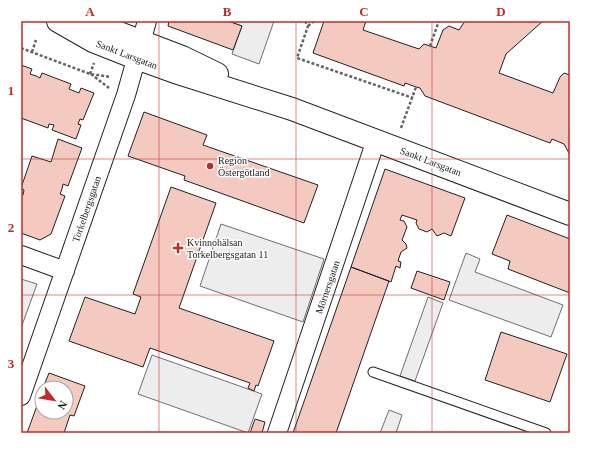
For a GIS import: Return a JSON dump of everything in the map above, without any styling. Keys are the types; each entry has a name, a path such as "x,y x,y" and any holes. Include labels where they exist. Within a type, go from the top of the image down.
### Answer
{"main road":[{"name":"Sankt Larsgatan","path":"58,21 93,41 182,57 292,109 570,214"},
{"name":"Sankt Larsgatan","path":"66,21 98,25 138,50"}],"street":[{"name":"Torkelbergsgatan","path":"21,396 126,95 138,50 148,21"},
{"name":"Mörnersgatan","path":"276,433 385,144"},
{"path":"21,255 65,271"}],"lane":[{"path":"372,372 546,433"}],"path":[{"path":"305,21 308,26"},
{"path":"314,21 308,26 297,58 413,98"},
{"path":"430,46 439,21"},
{"path":"32,52 36,40"},
{"path":"21,48 90,74"},
{"path":"385,144 413,98 416,87"}],"shaded area":[{"path":"228,21 274,21 259,64 232,54 242,26"},
{"path":"221,224 324,259 303,322 200,286"},
{"path":"466,253 480,259 475,272 563,305 551,337 449,300"},
{"path":"21,279 37,284 21,328"},
{"path":"428,297 443,303 415,381 400,376"},
{"path":"152,355 262,394 248,433 138,394"},
{"path":"389,410 402,415 396,433 380,433"}],"building":[{"path":"169,21 228,21 242,26 233,50 168,26"},
{"path":"324,21 366,21 363,30 419,49 424,44 436,48 443,30 449,26 459,30 465,21 543,21 506,54 499,73 553,93 560,77 564,73 570,75 570,155 564,144 552,139 550,143 425,96 420,88 405,83 404,86 313,53"},
{"path":"21,65 32,69 30,74 40,78 42,73 71,84 69,89 79,93 81,88 94,93 83,120 80,119 78,124 81,125 76,139 52,130 54,125 49,124 48,128 21,118"},
{"name":"Region Östergötland","path":"144,112 207,135 203,145 318,185 304,223 184,180 185,176 128,156"},
{"path":"58,139 82,148 68,186 63,184 60,194 65,196 51,234 40,240 21,233 21,194 23,195 24,190 21,188 32,156 51,162"},
{"path":"385,169 465,198 451,236 444,233 437,236 432,229 427,232 419,229 416,223 417,220 402,215 400,220 404,221 407,227 402,240 406,244 407,248 401,252 398,261 401,262 400,268 396,266 391,282 351,267"},
{"path":"171,187 216,203 179,308 274,341 258,386 256,385 254,391 248,388 250,383 150,348 143,367 69,341 85,297 135,314 141,297 133,294"},
{"path":"507,215 570,239 570,293 508,269 510,261 492,254"},
{"path":"351,267 389,281 336,433 293,433"},
{"path":"417,271 450,282 444,300 411,288"},
{"path":"501,332 567,354 550,402 485,380"},
{"path":"49,373 68,380 46,380"},
{"path":"74,382 85,386 74,416"},
{"path":"34,414 34,420 68,420 64,433 27,433"},
{"path":"255,419 265,422 262,433 250,433"}],"place":[{"name":"Region Östergötland","path":"210,166"},
{"name":"Kvinnohälsan Torkelbergsgatan 11","path":"178,248"}]}
